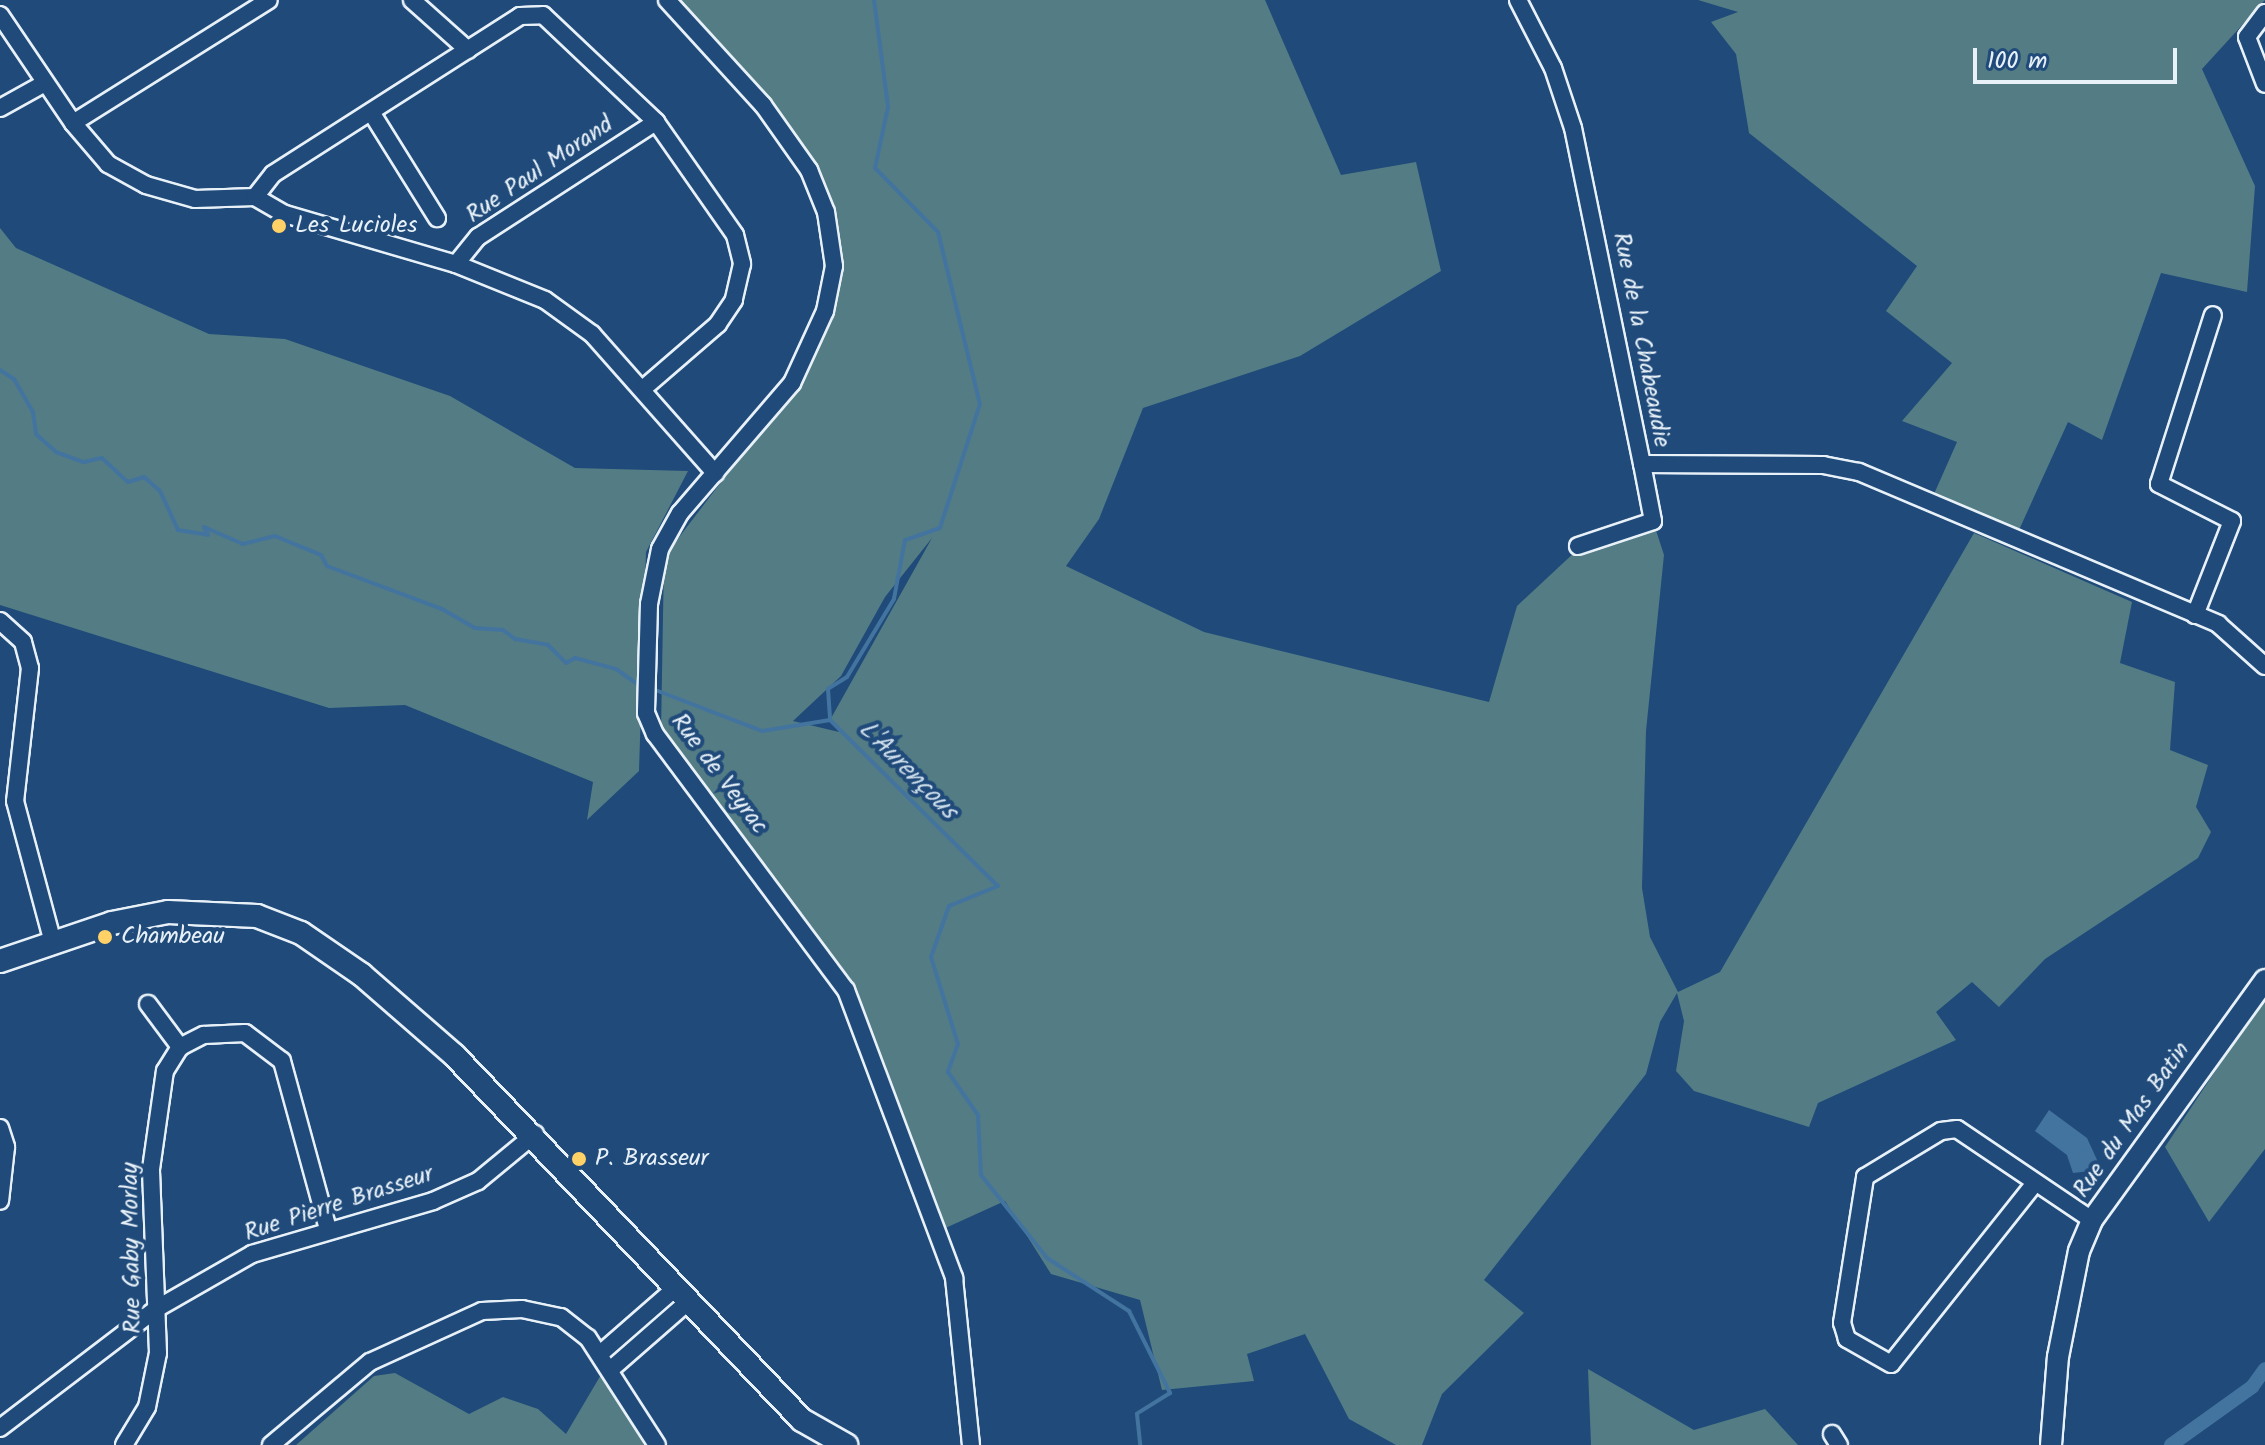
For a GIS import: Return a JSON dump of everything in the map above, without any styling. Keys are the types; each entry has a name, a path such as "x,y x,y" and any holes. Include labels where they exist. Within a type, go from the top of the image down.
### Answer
{"main road":[{"path":"0,961 53,943 168,912 257,916 301,933 362,975 535,1134 802,1420 846,1445"}],"street":[{"path":"73,123 269,0"},
{"path":"412,0 468,50"},
{"name":"Rue de Veyrac","path":"667,0 763,105 809,170 826,212 834,266 825,311 792,383 715,473 660,549 649,604 646,713 655,734 846,990 954,1278 971,1445"},
{"name":"Rue de la Chabeaudie","path":"1518,0 1553,68 1573,128 1642,464 1823,465 1859,472 2195,615 2248,646 2265,666"},
{"path":"2265,13 2247,37 2265,84"},
{"path":"0,15 73,123 108,164 146,185 195,199 255,197 285,214 456,264 545,300 592,334 645,387 715,473"},
{"path":"255,197 273,174 520,16 543,15 656,122 735,235 742,264 734,300 718,324 645,387"},
{"path":"0,108 45,83"},
{"path":"371,112 437,218"},
{"name":"Rue Paul Morand","path":"456,264 478,237 656,122"},
{"path":"2195,615 2232,521 2159,484 2213,315"},
{"path":"1578,546 1653,521 1642,464"},
{"path":"0,621 23,642 30,668 15,801 53,943"},
{"name":"Rue du Mas Batin","path":"2051,1445 2058,1357 2079,1251 2092,1220 2265,980"},
{"path":"148,1004 180,1047 204,1035 245,1033 282,1061 328,1229"},
{"name":"Rue Gaby Morlay","path":"124,1445 147,1407 158,1353 159,1307 151,1169 165,1071 180,1047"},
{"path":"0,1128 6,1147 0,1201"},
{"path":"2035,1183 1891,1364 1847,1339 1842,1323 1862,1187 1874,1168 1957,1129 2092,1220"},
{"name":"Rue Pierre Brasseur","path":"0,1428 159,1307 252,1254 328,1229 433,1201 478,1181 535,1134"},
{"path":"600,1354 684,1293"},
{"path":"610,1370 684,1293"},
{"path":"271,1445 370,1362 482,1311 522,1309 561,1317 600,1354 657,1445"}],"green space":[{"path":"678,0 1265,0 1341,175 1416,162 1441,271 1300,356 1143,408 1099,519 1066,566 1204,632 1489,702 1517,606 1591,537 1653,521 1664,555 1646,731 1642,888 1650,937 1678,992 1720,972 1974,533 2132,602 2120,663 2175,682 2170,750 2208,765 2196,807 2211,832 2198,858 2045,959 1999,1007 1972,982 1936,1012 1956,1040 1818,1103 1809,1127 1694,1091 1676,1071 1684,1021 1677,993 1660,1022 1646,1074 1484,1280 1524,1313 1442,1394 1422,1445 1396,1445 1349,1419 1305,1334 1247,1354 1254,1381 1162,1390 1140,1300 1051,1274 1005,1201 930,1235 921,1174 846,976 661,731 664,557 811,364 843,274 830,194 775,107","holes":["932,538 830,720 839,732 793,721 841,676 885,597"]},
{"path":"1698,0 2265,0 2202,69 2255,186 2247,292 2161,273 2102,440 2068,422 2019,530 1934,494 1957,442 1902,421 1952,363 1886,311 1917,266 1749,133 1736,54 1711,22 1738,12"},
{"path":"0,228 16,248 209,334 285,339 450,396 575,468 688,471 646,552 639,771 587,820 593,782 405,705 329,708 0,605"},
{"path":"2265,996 2265,1149 2209,1222 2165,1147"},
{"path":"1588,1369 1694,1430 1765,1409 1798,1445 1591,1445"},
{"path":"395,1373 469,1414 503,1397 538,1409 566,1434 602,1373 644,1445 296,1445 374,1376"}],"water":[{"path":"2049,1110 2087,1138 2098,1162 2091,1171 2073,1173 2067,1155 2035,1131"}],"waterway":[{"name":"L'Aurençous","path":"874,0 888,107 875,168 938,232 980,404 940,528 905,540 894,599 847,677 828,689 830,720 998,886 949,906 931,957 958,1044 948,1072 978,1115 981,1175 1047,1258 1129,1311 1170,1393 1137,1414 1140,1445"},
{"path":"0,370 14,379 33,412 36,434 56,452 84,462 102,458 128,482 144,477 160,491 178,530 208,535 204,527 243,544 275,536 321,555 327,566 442,609 475,628 503,630 515,639 548,645 566,663 575,658 616,669 636,683"},
{"path":"658,691 762,731 830,720"},
{"path":"2171,1445 2252,1387 2265,1369"}],"place":[{"name":"Les Lucioles","path":"279,226"},
{"name":"Chambeau","path":"105,937"},
{"name":"P. Brasseur","path":"579,1159"}]}
